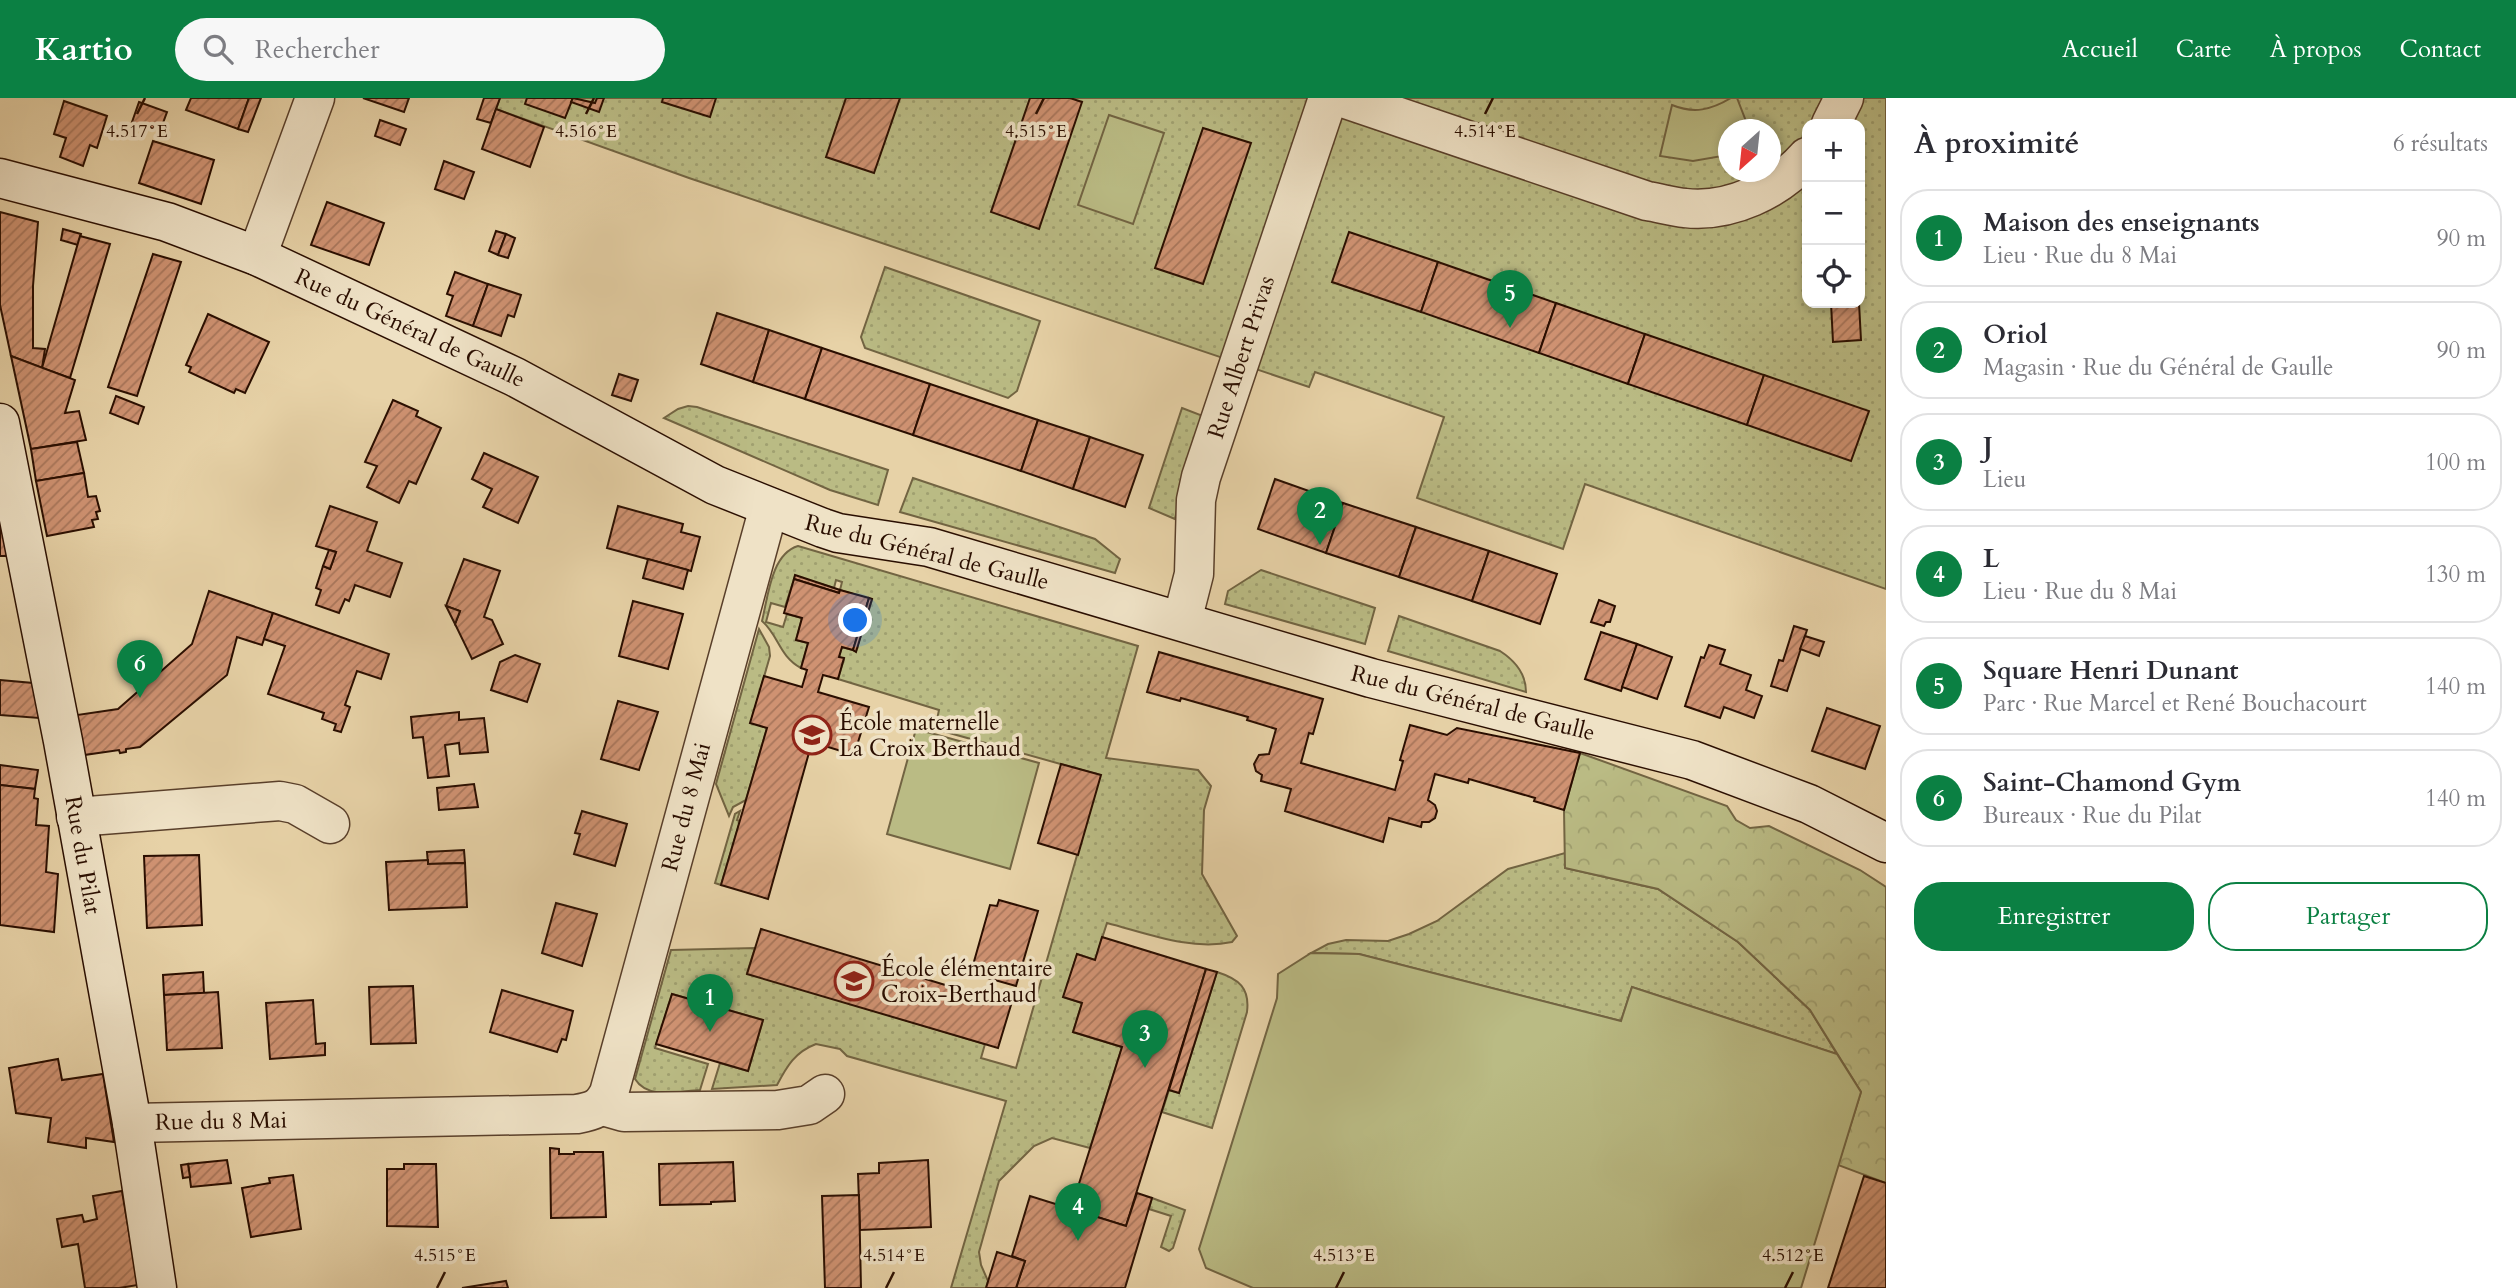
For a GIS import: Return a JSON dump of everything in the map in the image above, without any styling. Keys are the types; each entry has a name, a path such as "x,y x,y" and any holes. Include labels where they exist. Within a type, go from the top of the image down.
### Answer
{"street":[{"path":"257,256 315,98"},
{"name":"Rue Albert Privas","path":"1182,621 1194,574 1196,500 1201,477 1328,98"},
{"path":"1343,98 1647,201 1687,209 1728,205 1768,190 1802,161"},
{"path":"1834,119 1844,98"},
{"name":"Rue du Général de Gaulle","path":"0,178 167,222 257,256 515,377 679,467 769,507 838,533 929,547 1371,677 1692,761 1809,804 1886,844"},
{"name":"Rue du Pilat","path":"0,423 132,1123 157,1288"},
{"name":"Rue du 8 Mai","path":"132,1123 577,1114 603,1106 609,1093 656,912 769,507"},
{"path":"76,817 280,801 295,804 330,824"},
{"name":"Rue du 8 Mai","path":"603,1106 624,1112 778,1110 809,1105 825,1094"}],"green space":[{"path":"500,98 1886,98 1886,589 1585,484 1563,549 1417,498 1444,417 1315,372 1309,387 689,178 496,109"},
{"path":"1737,98 1745,119 1718,119 1718,157 1693,161 1660,156 1672,105 1702,109"},
{"path":"1109,115 1164,133 1133,224 1078,205"},
{"path":"885,267 1040,321 1017,391 1008,398 865,348 861,337"},
{"path":"688,406 888,470 878,505 830,490 664,418"},
{"path":"1182,408 1203,416 1185,471 1175,519 1149,508"},
{"path":"913,478 1095,539 1120,559 1115,573 900,512"},
{"path":"798,546 1138,646 1106,758 1198,770 1211,786 1204,810 1202,874 1237,936 1232,942 1185,943 1107,923 1095,960 1077,954 1064,997 1082,1003 1073,1032 1122,1047 1090,1148 1052,1138 1034,1146 999,1181 979,1252 988,1281 986,1288 951,1288 1006,1101 847,1056 840,1049 816,1044 792,1060 777,1085 712,1089 720,1063 748,1071 763,1020 672,994 655,1048 708,1064 700,1090 656,1092 641,1086 635,1079 671,950 755,948 747,973 985,1044 981,1058 1016,1068 1100,775 935,729 939,710 838,679 844,659 839,657 842,647 856,651 872,600 840,590 842,582 836,580 834,588 795,576 785,607 771,603 766,622 783,627 787,614 802,618 796,640 808,643 801,668 794,663 762,621 776,567 789,551"},
{"path":"1261,570 1375,608 1365,644 1225,604 1228,591"},
{"path":"1399,616 1500,651 1518,668 1524,679 1526,692 1388,651"},
{"path":"759,629 769,647 770,656 751,722 767,728 746,800 733,807 729,816 716,784"},
{"path":"916,729 1039,763 1010,869 887,834"},
{"path":"1580,753 1727,806 1736,820 1750,828 1769,826 1860,870 1886,887 1886,1183 1838,1165 1861,1092 1810,1010 1738,942 1658,889 1565,868 1564,810"},
{"path":"740,811 737,820 740,821 721,885 715,883 735,814"},
{"path":"1565,853 1565,868 1658,889 1738,942 1810,1010 1837,1054 1632,987 1621,1021 1359,954 1311,953 1328,944 1346,940 1388,941 1409,934 1437,921 1508,869"},
{"path":"1311,953 1359,954 1621,1021 1632,987 1837,1054 1861,1092 1801,1288 1253,1288 1206,1268 1199,1249 1277,998 1278,974"},
{"path":"1217,972 1237,981 1245,991 1247,1012 1212,1128 1162,1112 1169,1090 1179,1093"},
{"path":"1152,1198 1185,1210 1173,1248 1169,1251 1161,1247 1171,1216 1149,1209"}],"building":[{"path":"191,98 249,98 238,129 186,110"},
{"path":"249,98 261,98 248,132 238,129"},
{"path":"363,98 409,98 404,112"},
{"path":"484,98 500,98 491,123 477,119"},
{"path":"527,98 573,98 565,118 525,104"},
{"path":"573,98 595,103 597,98 604,98 599,112 571,102"},
{"path":"663,98 716,98 710,117 662,102"},
{"path":"846,98 900,98 874,173 826,157"},
{"path":"1030,98 1070,98 1082,102 1039,229 991,212"},
{"path":"64,101 107,116 97,148 90,145 83,166 60,157 66,138 54,134"},
{"path":"139,102 167,112 160,131 132,122"},
{"path":"496,109 544,127 530,167 482,149"},
{"path":"380,120 406,129 400,145 375,136"},
{"path":"1203,128 1251,143 1203,284 1155,268"},
{"path":"153,141 214,160 201,204 139,183"},
{"path":"444,161 474,172 464,199 435,189"},
{"path":"327,202 384,223 369,265 311,245"},
{"path":"0,212 38,222 33,286 33,348 45,349 42,368 11,356 0,305"},
{"path":"63,229 81,234 78,245 61,240"},
{"path":"496,231 506,234 498,255 489,251"},
{"path":"1349,232 1438,262 1421,312 1332,282"},
{"path":"506,234 515,238 508,258 498,255"},
{"path":"80,236 110,244 70,378 42,368"},
{"path":"153,254 181,262 137,396 108,387"},
{"path":"1438,262 1556,303 1539,353 1421,312"},
{"path":"455,272 488,284 473,326 446,316 453,296 447,294"},
{"path":"488,284 521,295 514,317 508,315 501,336 473,326"},
{"path":"1556,303 1645,334 1628,384 1539,353"},
{"path":"1831,308 1859,308 1861,340 1833,342"},
{"path":"717,313 769,330 753,382 701,364"},
{"path":"208,314 269,342 245,393 236,389 234,393 189,372 191,367 186,365"},
{"path":"769,330 822,348 805,399 753,382"},
{"path":"1645,334 1764,375 1747,425 1628,384"},
{"path":"822,348 930,384 913,435 805,399"},
{"path":"11,356 75,380 65,413 79,411 86,440 31,449"},
{"path":"619,374 638,380 631,401 612,395"},
{"path":"1764,375 1869,411 1851,461 1747,425"},
{"path":"930,384 1038,420 1021,471 913,435"},
{"path":"116,396 144,407 138,424 110,413"},
{"path":"393,400 418,411 416,416 441,428 416,484 409,481 399,503 367,487 377,466 365,462"},
{"path":"1038,420 1090,437 1073,489 1021,471"},
{"path":"1090,437 1143,455 1125,507 1073,489"},
{"path":"77,442 84,473 36,481 31,449"},
{"path":"484,453 538,477 518,523 483,507 492,489 472,479"},
{"path":"84,473 88,497 96,496 100,511 96,512 98,519 92,520 94,527 47,536 36,481"},
{"path":"1275,479 1343,503 1326,553 1258,529"},
{"path":"1343,503 1416,527 1399,577 1326,553"},
{"path":"330,506 377,522 367,551 402,563 390,597 355,585 349,601 345,599 339,613 316,605 321,590 316,588 323,566 330,569 336,552 316,546"},
{"path":"618,506 683,524 681,532 700,537 691,571 607,548"},
{"path":"2,526 8,556 0,556"},
{"path":"1416,527 1489,551 1472,601 1399,577"},
{"path":"329,550 336,552 330,569 323,566"},
{"path":"1489,551 1557,574 1540,624 1472,601"},
{"path":"464,559 500,571 484,617 492,620 503,644 472,659 455,624 460,611 446,606"},
{"path":"648,559 688,570 683,589 643,578"},
{"path":"795,575 840,590 839,593 794,579"},
{"name":"École maternelle La Croix Berthaud","path":"794,579 839,593 840,590 869,598 853,650 842,647 839,657 844,658 838,679 823,675 818,692 869,707 854,755 812,742 768,899 721,885 767,728 750,723 764,676 802,687 807,670 801,668 808,643 796,640 802,618 784,613"},
{"path":"209,591 273,613 262,645 237,637 227,675 140,747 126,749 126,752 120,753 119,750 84,755 77,715 118,709 192,644"},
{"path":"869,598 872,599 856,652 853,650"},
{"path":"1599,600 1615,606 1610,622 1606,622 1604,626 1591,622"},
{"path":"633,601 683,614 668,669 619,656"},
{"path":"446,606 460,611 455,624"},
{"path":"273,613 389,654 381,679 357,671 345,705 350,707 341,732 334,730 336,724 322,719 324,713 268,694 285,646 264,639"},
{"path":"1794,626 1807,630 1787,691 1771,686 1779,660 1783,661"},
{"path":"1601,632 1637,644 1621,691 1585,679"},
{"path":"1805,636 1824,642 1819,656 1800,649"},
{"path":"1637,644 1672,657 1657,699 1622,687"},
{"path":"1709,645 1725,650 1720,664 1751,675 1746,690 1762,696 1754,718 1724,707 1720,718 1685,706 1701,657 1704,658"},
{"path":"1159,652 1323,699 1313,734 1309,733 1301,763 1395,790 1410,725 1447,735 1457,728 1580,753 1564,810 1534,801 1535,798 1469,779 1468,783 1435,774 1428,800 1435,805 1435,818 1422,822 1421,827 1389,818 1383,842 1285,811 1291,789 1261,781 1262,775 1256,771 1254,764 1259,755 1269,754 1276,729 1247,720 1248,717 1181,698 1180,701 1147,692"},
{"path":"515,655 540,664 527,702 491,690 500,662"},
{"path":"0,680 33,683 39,718 0,715"},
{"path":"618,701 658,712 639,770 601,759"},
{"path":"1827,708 1880,726 1865,769 1812,751"},
{"path":"459,712 459,720 484,718 488,752 460,754 459,743 445,745 449,776 428,778 423,737 413,738 411,717"},
{"path":"1061,764 1101,775 1078,855 1038,843"},
{"path":"0,765 38,770 35,789 0,785"},
{"path":"474,784 478,807 439,810 437,788"},
{"path":"0,785 35,789 34,798 38,799 36,825 49,826 46,872 58,874 54,932 0,925"},
{"path":"582,811 627,824 615,866 574,854 580,834 575,833"},
{"path":"464,850 465,863 428,864 427,852"},
{"path":"199,855 202,925 147,928 144,856"},
{"path":"428,860 428,864 465,863 467,907 389,910 386,862"},
{"path":"999,900 1038,911 1016,986 977,975 979,967 973,965 990,905 997,906"},
{"path":"556,903 597,914 582,966 542,953"},
{"name":"École élémentaire Croix-Berthaud","path":"761,929 1011,1005 998,1048 747,974"},
{"path":"1102,937 1206,969 1126,1226 1071,1209 1122,1047 1073,1032 1082,1003 1063,997 1077,954 1095,960"},
{"path":"1206,969 1217,972 1179,1093 1169,1090"},
{"path":"203,972 204,993 164,995 163,975"},
{"path":"413,986 416,1043 371,1044 369,987"},
{"path":"502,990 573,1011 566,1040 562,1039 557,1052 490,1032"},
{"path":"218,992 222,1048 167,1050 164,995"},
{"path":"672,994 763,1020 748,1071 656,1044"},
{"path":"313,1000 316,1044 325,1043 325,1055 270,1059 266,1003"},
{"path":"58,1059 62,1080 103,1074 114,1142 86,1138 86,1148 48,1142 51,1118 16,1113 9,1068"},
{"path":"550,1148 559,1149 559,1154 603,1152 606,1217 551,1218"},
{"path":"227,1160 231,1183 191,1187 188,1164"},
{"path":"928,1160 931,1227 860,1230 858,1174 879,1173 879,1163"},
{"path":"733,1162 735,1201 660,1205 659,1164"},
{"path":"188,1164 190,1177 183,1178 181,1165"},
{"path":"404,1164 436,1164 438,1227 387,1226 387,1169 404,1169"},
{"path":"293,1175 301,1229 251,1237 242,1188 270,1183 269,1178"},
{"path":"1864,1176 1886,1183 1886,1288 1828,1288"},
{"path":"122,1191 138,1285 85,1288 78,1244 62,1247 57,1219 82,1215 84,1222 97,1219 93,1196"},
{"path":"1137,1193 1152,1198 1125,1288 1016,1288 1025,1261 1012,1256 1030,1196 1126,1226"},
{"path":"859,1195 861,1288 825,1288 822,1196"},
{"path":"997,1252 1025,1261 1016,1288 986,1288"},
{"path":"506,1281 508,1288 462,1288"}],"place":[{"name":"Square Henri Dunant","path":"1510,328"},
{"name":"Oriol","path":"1320,545"},
{"name":"Saint-Chamond Gym","path":"140,698"},
{"name":"École maternelle La Croix Berthaud","path":"812,735"},
{"name":"École élémentaire Croix-Berthaud","path":"854,981"},
{"name":"Maison des enseignants","path":"710,1032"},
{"name":"J","path":"1145,1068"},
{"name":"L","path":"1078,1241"}]}
